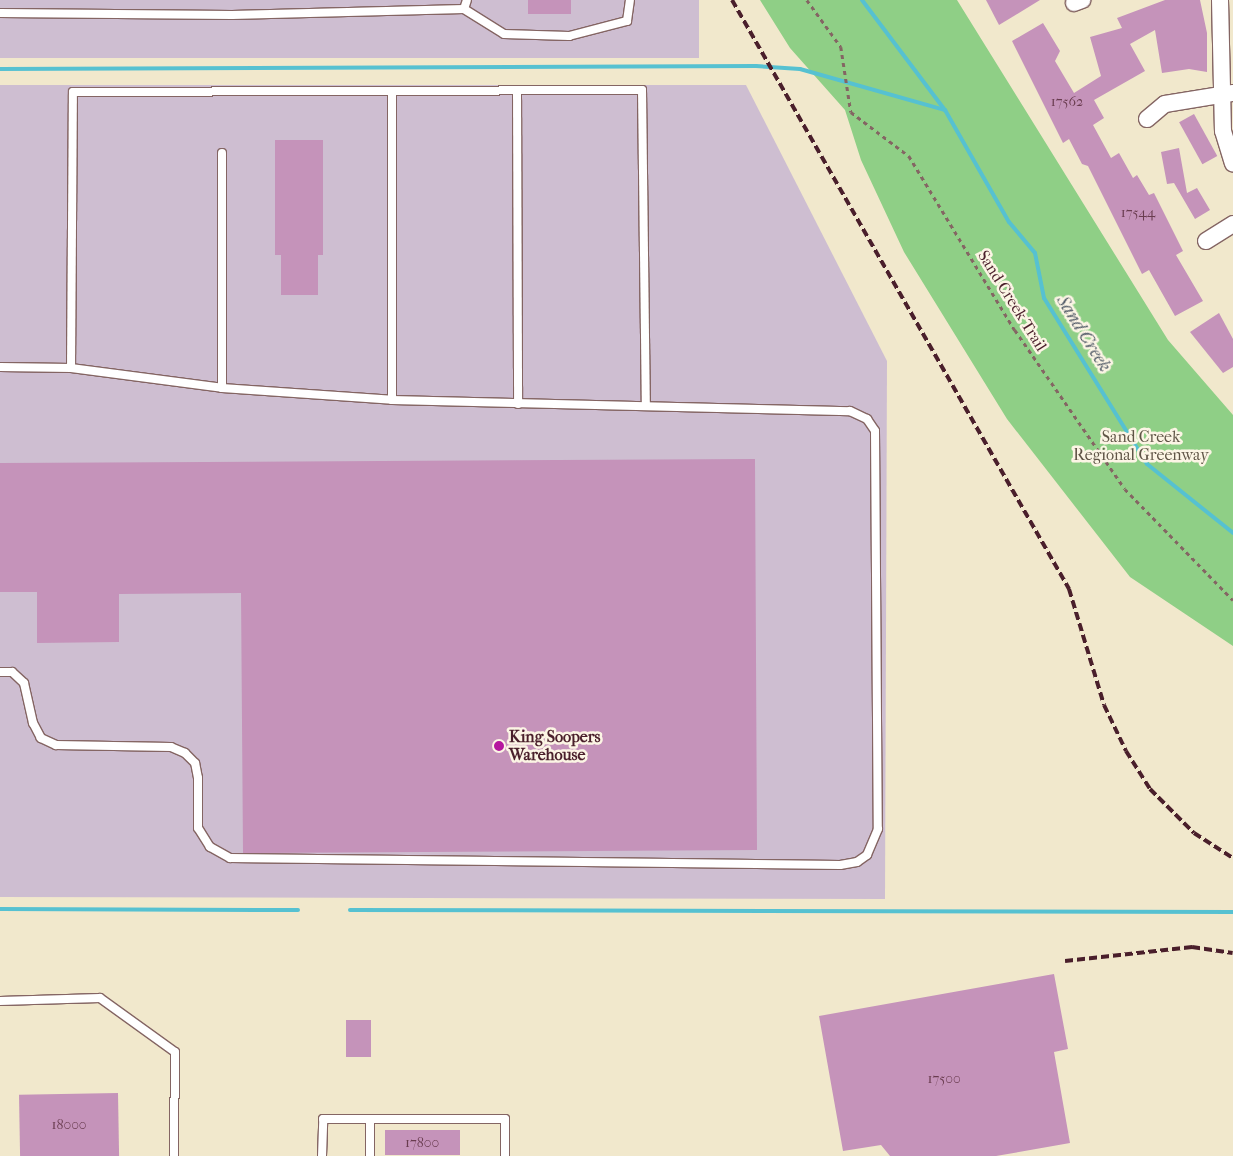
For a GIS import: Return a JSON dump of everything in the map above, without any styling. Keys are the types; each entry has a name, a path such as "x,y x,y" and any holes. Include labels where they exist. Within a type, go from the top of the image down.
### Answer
{"street":[{"path":"1220,0 1227,93 1223,131 1233,162"},
{"path":"1147,119 1165,104 1227,93"},
{"path":"1206,242 1233,224"}],"lane":[{"path":"464,9 467,0"},
{"path":"0,13 232,15 464,9 504,34 569,36 627,21 630,0"},
{"path":"517,90 518,404"},
{"path":"72,368 73,92 642,90 646,406"},
{"path":"392,91 392,400"},
{"path":"222,154 222,388"},
{"path":"0,367 72,368 222,388 392,400 850,411 867,419 875,431 878,829 874,844 857,862 230,858 210,847 198,828 198,778 195,763 185,753 171,747 56,745 42,738 33,723 24,683 12,672 0,672"},
{"path":"0,1001 100,998 175,1052 174,1156"},
{"path":"322,1156 323,1119 505,1119 505,1156"},
{"path":"370,1119 370,1156"}],"path":[{"name":"Sand Creek Trail","path":"808,0 836,36 844,70 845,95 854,116 909,156 1014,330 1125,489 1233,600"}],"shaded area":[{"path":"0,0 699,0 699,58 0,58"},
{"path":"0,85 746,85 887,361 885,899 0,897"}],"green space":[{"name":"Sand Creek Regional Greenway","path":"760,0 957,0 1168,340 1233,415 1233,646 1130,577 1007,419 904,252 861,160 845,110 790,48"}],"building":[{"path":"528,0 571,0 571,14 528,14"},
{"path":"986,0 1040,0 999,25"},
{"path":"1165,0 1200,0 1207,33 1207,72 1189,69 1162,73 1155,30 1130,44 1145,71 1094,100 1104,118 1093,125 1111,158 1119,153 1133,178 1137,175 1149,195 1154,193 1183,251 1176,255 1203,301 1175,316 1149,270 1142,274 1088,166 1082,164 1069,139 1063,143 1012,41 1043,23 1060,51 1055,61 1074,93 1101,76 1090,37 1122,28 1117,18"},
{"path":"1194,114 1217,156 1202,164 1179,122"},
{"path":"275,140 323,140 323,255 318,255 318,295 281,295 281,255 275,255"},
{"path":"1179,148 1187,193 1197,188 1210,210 1195,219 1174,183 1167,184 1161,152"},
{"path":"1219,313 1233,339 1233,367 1223,373 1190,332"},
{"name":"King Soopers Warehouse","path":"755,459 757,850 243,853 241,593 119,594 119,642 37,643 37,592 0,592 0,463"},
{"path":"1054,974 1068,1049 1054,1052 1070,1143 996,1156 890,1156 881,1145 843,1151 819,1016"},
{"path":"346,1020 371,1020 371,1057 346,1057"},
{"path":"118,1093 119,1156 20,1156 19,1095"},
{"path":"385,1130 460,1130 460,1155 385,1155"}],"waterway":[{"name":"Sand Creek","path":"862,0 945,110 1009,222 1035,253 1044,298 1147,464 1233,533"},
{"path":"0,69 756,66 800,69 945,110"},
{"path":"0,909 298,910"},
{"path":"350,910 1233,912"}],"railway":[{"path":"732,0 1069,589 1104,705 1126,751 1150,789 1194,833 1233,858"},
{"path":"1065,961 1192,947 1233,953"}],"place":[{"name":"King Soopers Warehouse","path":"499,746"}]}
